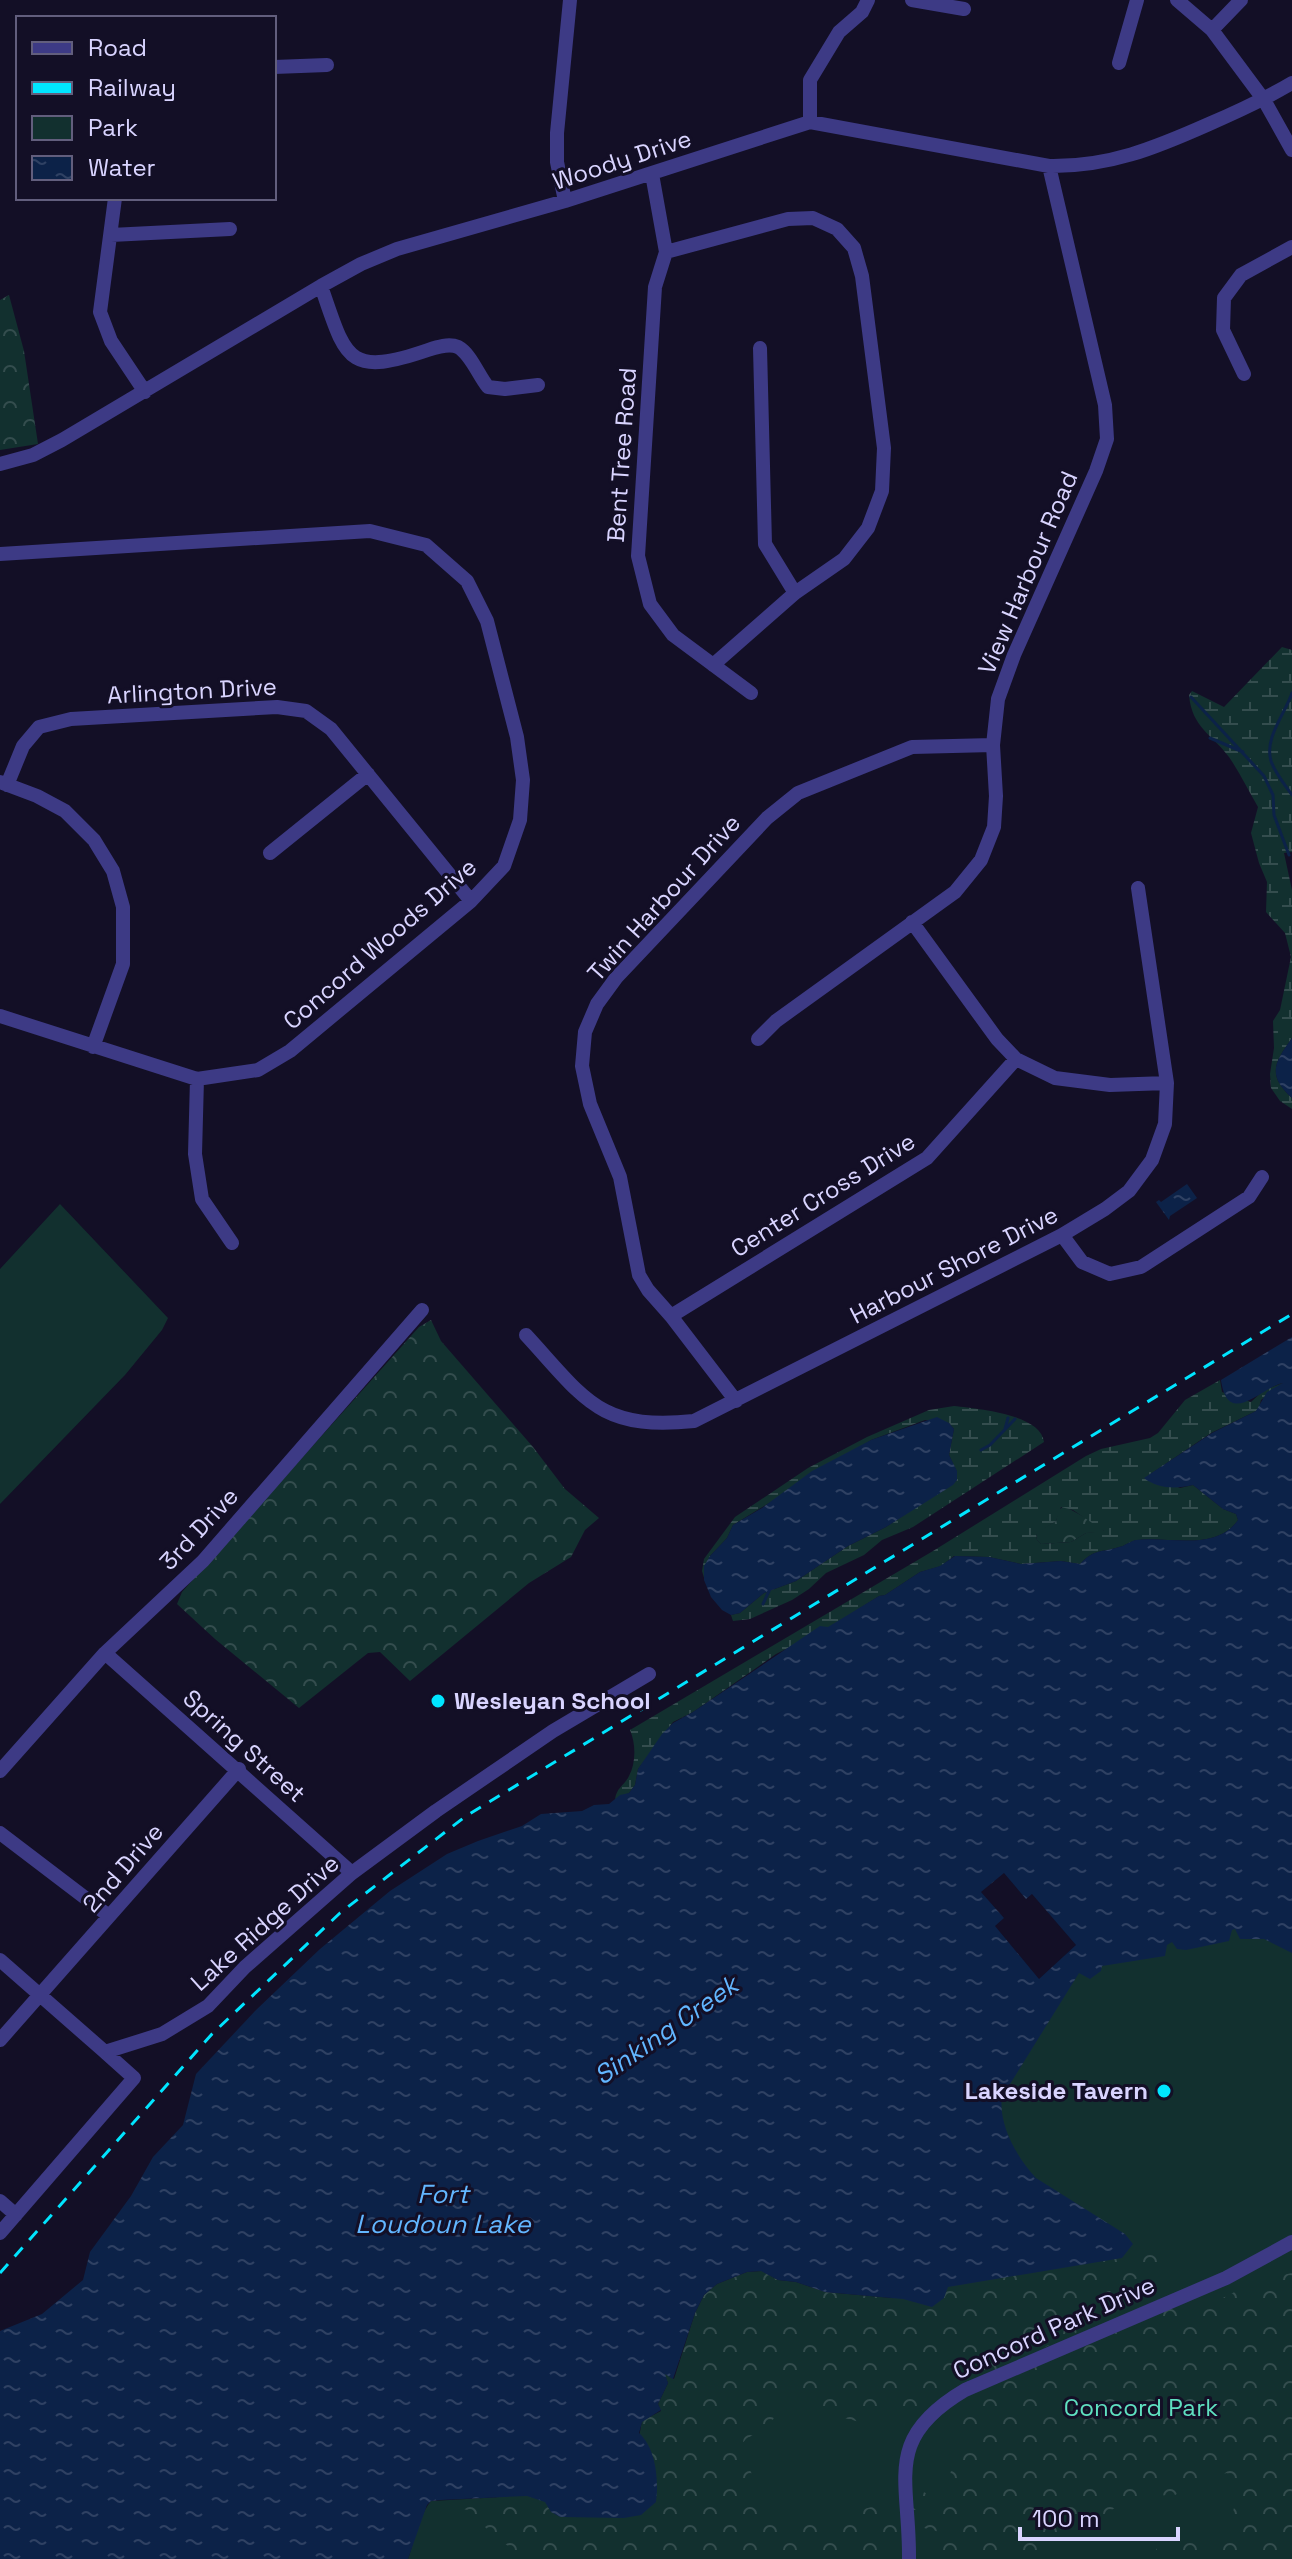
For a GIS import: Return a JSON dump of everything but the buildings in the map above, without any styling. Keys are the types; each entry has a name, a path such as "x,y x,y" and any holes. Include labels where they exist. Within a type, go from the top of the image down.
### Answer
{"street":[{"path":"565,201 557,162 557,133 570,0"},
{"path":"810,122 810,80 839,32 862,12 868,0"},
{"path":"912,0 964,9"},
{"path":"1119,63 1137,0"},
{"path":"1177,0 1212,30 1264,100 1292,150"},
{"path":"1212,30 1241,0"},
{"path":"276,67 327,65"},
{"name":"Woody Drive","path":"0,464 33,455 321,286 397,249 565,201 810,122 1049,166 1083,167 1146,152 1264,100 1292,83"},
{"name":"View Harbour Road","path":"758,1039 776,1021 955,892 981,860 994,827 993,745 998,699 1107,439 1105,405 1049,166"},
{"name":"Bent Tree Road","path":"652,174 666,252 655,287 638,556 650,604 673,635 751,693"},
{"path":"115,200 100,312 111,341 145,392"},
{"path":"666,252 788,219 813,218 837,229 854,248 862,276 884,448 882,491 868,528 844,559 795,593 713,665"},
{"path":"111,235 230,229"},
{"path":"1244,374 1223,330 1224,298 1241,275 1292,247"},
{"path":"321,286 338,337 352,357 372,364 396,361 440,346 454,345 465,352 488,387 505,389 538,385"},
{"path":"760,348 765,544 795,593"},
{"name":"Concord Woods Drive","path":"0,554 370,531 426,545 467,581 487,621 517,737 523,780 520,820 504,866 471,901 290,1051 258,1070 197,1079 0,1016"},
{"name":"Arlington Drive","path":"3,784 23,746 39,727 71,719 277,707 306,711 331,729 471,901"},
{"name":"Twin Harbour Drive","path":"736,1401 639,1275 620,1177 590,1104 582,1066 585,1032 597,1004 616,978 767,818 798,793 912,747 993,745"},
{"path":"270,853 368,774"},
{"path":"3,784 37,796 65,811 94,840 113,871 123,907 123,964 93,1047"},
{"name":"Harbour Shore Drive","path":"526,1335 584,1398 607,1413 631,1422 658,1425 694,1421 1062,1235 1105,1209 1129,1191 1152,1160 1165,1124 1167,1083 1138,888"},
{"path":"912,922 997,1039 1016,1059 1055,1078 1110,1085 1167,1083"},
{"name":"Center Cross Drive","path":"671,1316 927,1158 1016,1059"},
{"path":"197,1079 195,1154 202,1199 232,1243"},
{"path":"1062,1235 1082,1262 1110,1274 1141,1267 1249,1197 1262,1177"},
{"name":"3rd Drive","path":"0,1771 105,1653 203,1561 422,1310"},
{"name":"Spring Street","path":"105,1653 239,1769 352,1873"},
{"name":"Lake Ridge Drive","path":"105,2052 162,2034 208,2006 245,1967 352,1873 553,1731 649,1674"},
{"name":"2nd Drive","path":"0,2040 239,1769"},
{"path":"0,1833 109,1916"},
{"path":"0,1960 134,2078 0,2233"},
{"path":"0,2201 16,2215"},
{"name":"Concord Park Drive","path":"909,2559 903,2473 910,2443 930,2413 965,2390 1226,2278 1292,2242"}],"green space":[{"path":"9,295 24,351 38,444 0,450 0,300"},
{"path":"1282,647 1292,650 1292,852 1284,853 1292,890 1292,1038 1277,1062 1276,1076 1292,1098 1292,1109 1280,1101 1271,1088 1273,1021 1280,1010 1291,957 1285,933 1266,912 1267,882 1251,833 1258,807 1229,757 1198,723 1189,695 1192,691 1224,707"},
{"path":"60,1204 168,1318 162,1330 125,1375 0,1504 0,1269"},
{"path":"431,1320 441,1341 533,1447 565,1489 599,1518 585,1530 571,1557 529,1583 410,1681 380,1652 368,1653 299,1708 177,1604 182,1592 419,1327"},
{"path":"1220,1380 1222,1392 1251,1402 1264,1390 1283,1383 1261,1400 1256,1411 1211,1433 1149,1475 1180,1488 1193,1485 1223,1509 1236,1514 1238,1520 1228,1530 1204,1539 1134,1541 1094,1553 1080,1564 1061,1561 1021,1564 989,1557 954,1556 941,1566 920,1572 828,1628 776,1654 693,1712 673,1722 638,1769 635,1785 629,1793 615,1799 633,1765 634,1747 630,1730 933,1551 1086,1456 1101,1449 1150,1438 1158,1433 1185,1400","holes":["1061,1507 1073,1510 1104,1531 1086,1533 1071,1542 1041,1544 1037,1540 1036,1534 1056,1521"]},
{"path":"954,1406 1021,1419 1040,1433 1044,1442 913,1527 882,1540 864,1555 826,1573 792,1600 750,1619 733,1621 731,1615 740,1613 764,1593 796,1581 957,1480 957,1472 949,1455 954,1429 949,1423 925,1420 871,1440 733,1525 727,1538 710,1556 705,1581 702,1571 704,1559 735,1517 808,1468 867,1437 929,1410"},
{"path":"1064,1506 1097,1524 1105,1532 1086,1533 1071,1542 1041,1544 1036,1533 1056,1521 1059,1510"},
{"name":"Concord Park","path":"1239,1925 1292,1935 1292,2559 408,2559 420,2521 431,2501 658,2488 1034,2185 997,2124 1004,2082 1080,1965"},
{"path":"1133,2244 1161,2250 1165,2256 1164,2265 1156,2272 1118,2285 1096,2304 1082,2330 980,2377 927,2412 880,2406 872,2408 860,2422 836,2416 789,2390 770,2425 740,2446 753,2476 753,2496 759,2512 769,2519 788,2524 903,2499 906,2559 527,2559 495,2537 468,2510 462,2509 514,2495 545,2502 551,2512 591,2518 624,2518 642,2421 661,2411 658,2404 668,2383 664,2373 674,2379 695,2313 704,2295 717,2284 747,2272 762,2271 778,2280 796,2282 825,2292 903,2299 932,2307 948,2287 1129,2251"},
{"path":"1261,2268 1273,2277 1292,2273 1292,2559 1151,2559 1166,2532 1198,2544 1220,2540 1231,2519 1236,2497 1237,2481 1227,2473 1209,2477 1175,2495 1136,2496 1055,2542 1042,2559 930,2559 940,2532 920,2527 920,2510 911,2510 911,2495 920,2490 935,2498 946,2494 952,2466 962,2459 967,2431 958,2415 965,2403 1002,2380 1205,2294 1215,2302 1262,2278"}],"water":[{"path":"1292,1038 1292,1098 1279,1082 1276,1069"},
{"path":"1187,1184 1197,1198 1170,1216 1169,1220 1156,1202 1161,1202"},
{"name":"Fort Loudoun Lake","path":"1292,1337 1292,1953 1264,1939 1240,1939 1235,1929 1229,1941 1186,1950 1177,1949 1172,1942 1167,1945 1165,1956 1102,1966 1101,1971 1090,1979 1079,1973 1002,2097 1006,2129 1029,2170 1036,2178 1125,2234 1133,2244 1122,2258 948,2287 944,2298 932,2307 903,2299 825,2292 796,2282 778,2280 761,2271 747,2272 717,2284 704,2295 695,2313 673,2379 665,2374 668,2383 658,2404 661,2410 642,2422 639,2433 653,2456 657,2484 656,2502 641,2515 624,2518 560,2517 551,2512 545,2502 527,2496 440,2500 427,2505 408,2559 0,2559 0,2331 42,2314 83,2280 90,2252 131,2196 153,2157 183,2125 196,2074 256,2010 320,1949 390,1891 447,1854 522,1826 541,1814 582,1811 594,1805 609,1804 620,1795 629,1793 635,1785 638,1769 673,1723 820,1626 828,1627 920,1572 940,1566 955,1556 989,1557 1021,1564 1061,1561 1080,1564 1094,1553 1136,1540 1204,1539 1228,1530 1238,1520 1236,1514 1223,1509 1193,1485 1167,1487 1144,1478 1212,1433 1256,1411 1267,1392 1283,1383 1238,1404 1231,1402 1225,1394 1221,1380"},
{"path":"937,1417 954,1429 949,1455 957,1471 957,1480 953,1485 886,1527 848,1546 796,1581 764,1593 740,1613 731,1615 711,1597 704,1580 704,1566 727,1538 733,1525 812,1471 871,1440"}],"pier":[{"path":"1004,1873 1026,1899 1032,1894 1076,1945 1039,1979 995,1926 1004,1918 981,1892"}],"waterway":[{"path":"1292,693 1270,744 1271,761 1292,795"},
{"path":"1191,697 1264,776 1273,795 1274,815 1289,855"},
{"path":"1210,738 1243,752"},
{"path":"1005,1429 1008,1418"},
{"path":"981,1450 1015,1419"},
{"path":"763,1604 769,1591"}],"railway":[{"path":"0,2273 212,2034 340,1913 466,1816 1292,1314"}],"place":[{"name":"Wesleyan School","path":"438,1701"},
{"name":"Lakeside Tavern","path":"1164,2091"}],"water label":[{"name":"Sinking Creek","path":"666,2030"}]}
